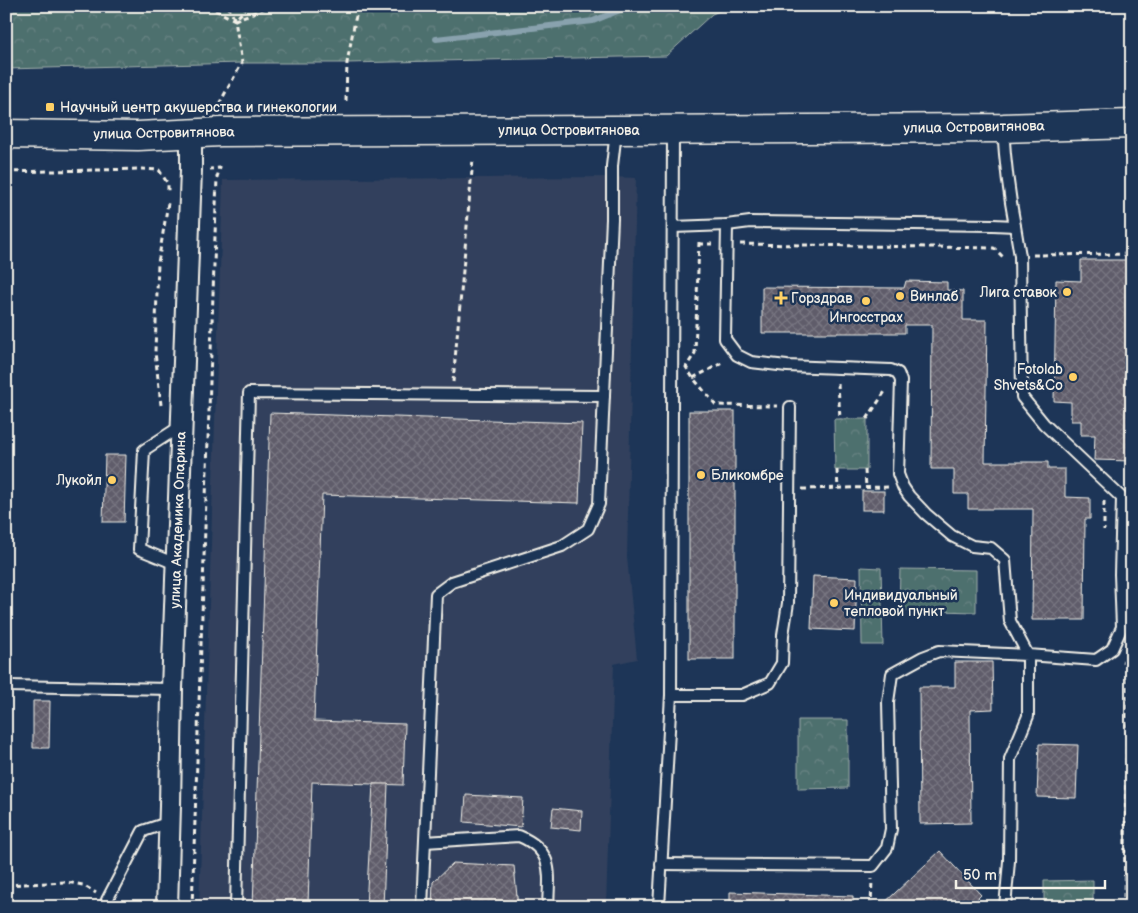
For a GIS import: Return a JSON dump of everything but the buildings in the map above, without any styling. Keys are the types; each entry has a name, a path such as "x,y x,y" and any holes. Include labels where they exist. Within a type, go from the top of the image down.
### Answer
{"main road":[{"name":"улица Островитянова","path":"6,134 138,136 221,132 1003,128 1132,124"}],"street":[{"name":"улица Академика Опарина","path":"167,907 172,689 191,133"}],"lane":[{"path":"661,864 873,866 887,848 891,829 888,702 892,674 939,650 1096,660 1112,648 1122,627 1120,574 1127,498 1044,424 1022,397 1020,256 1006,165 1003,128"},
{"path":"422,907 436,594 452,582 562,546 588,529 599,504 612,213 612,166 616,130"},
{"path":"659,907 671,695 673,130"},
{"path":"673,226 727,226 760,222 1015,226"},
{"path":"727,226 725,339 736,355 751,362 787,366 837,367 898,372 902,381 898,474 903,487 926,514 952,536 972,546 991,548 1005,560 1010,621 1028,655 1028,716 1010,759 1009,861 1005,907"},
{"path":"236,907 249,393 604,396"},
{"path":"671,695 742,695 770,684 782,663 788,603 790,407"},
{"path":"176,564 139,550 144,450 181,426"},
{"path":"6,686 172,689"},
{"path":"106,903 143,831 170,822"},
{"path":"425,842 519,836 529,840 539,848 546,858 549,870 548,907"}],"path":[{"path":"207,6 235,20 271,6"},
{"path":"219,104 242,63 235,20 228,6"},
{"path":"235,20 248,6"},
{"path":"346,100 347,63 355,20 360,6"},
{"path":"452,395 473,158"},
{"path":"192,907 217,177 220,168"},
{"path":"697,227 699,244 695,353 686,367 716,405 790,407"},
{"path":"699,244 994,248"},
{"path":"1005,258 1020,256 1132,254"},
{"path":"693,378 736,355"},
{"path":"837,367 840,419"},
{"path":"867,419 898,372"},
{"path":"837,470 838,489"},
{"path":"865,470 866,488"},
{"path":"789,489 903,487"},
{"path":"1124,907 1128,644"},
{"path":"1126,798 1132,798"},
{"path":"871,907 873,866"},
{"path":"1124,881 1132,881"},
{"path":"6,885 66,882 83,885 106,903"}],"shaded area":[{"path":"636,178 627,557 637,659 614,664 606,907 199,907 223,180"}],"green space":[{"path":"6,6 732,6 712,14 666,56 6,69"},
{"path":"834,419 867,419 867,470 835,470"},
{"path":"861,567 881,568 883,645 862,645"},
{"path":"900,569 976,570 976,612 899,610"},
{"path":"798,720 848,720 848,788 798,789"},
{"path":"1093,880 1093,907 1044,907 1044,881"}],"waterway":[{"path":"436,39 593,21 630,6"}],"place":[{"name":"Научный центр акушерства и гинекологии","path":"50,107"},
{"name":"Лига ставок","path":"1067,292"},
{"name":"Винлаб","path":"900,296"},
{"name":"Горздрав","path":"781,298"},
{"name":"Ингосстрах","path":"866,301"},
{"name":"Fotolab Shvets&Co","path":"1073,377"},
{"name":"Бликомбре","path":"701,475"},
{"name":"Лукойл","path":"112,480"},
{"name":"Индивидуальный тепловой пункт","path":"834,603"}]}
